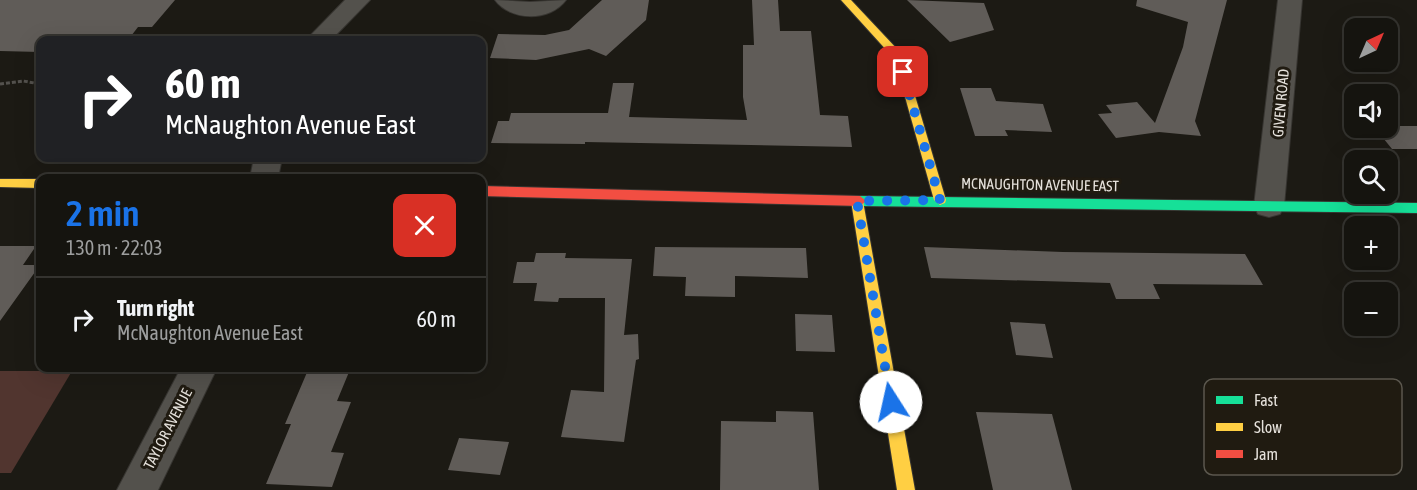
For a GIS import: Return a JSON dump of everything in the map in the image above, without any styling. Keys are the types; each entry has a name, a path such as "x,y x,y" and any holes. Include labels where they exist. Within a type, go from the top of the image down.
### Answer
{"main road":[{"path":"846,0 888,45 903,72 940,200"},
{"path":"0,183 36,184"},
{"name":"MCNAUGHTON AVENUE EAST","path":"486,191 857,201 940,200 1417,208"},
{"path":"857,201 906,490"}],"street":[{"path":"322,36 358,0"},
{"path":"507,0 512,6 527,9 544,6 554,0"},
{"name":"GIVEN ROAD","path":"1269,206 1290,0"},
{"name":"TAYLOR AVENUE","path":"137,490 197,372"}],"path":[{"path":"0,84 23,81 36,83"}],"shaded area":[{"path":"0,371 71,372 11,473 0,473"}],"building":[{"path":"0,0 175,0 152,27 138,27 131,36 36,36 36,52 0,51"},
{"path":"602,0 649,0 646,20 606,56 589,49 536,60 490,58 498,34 545,35 569,30"},
{"path":"752,0 778,0 780,31 811,31 820,115 848,116 852,147 585,142 585,144 491,143 498,121 509,121 511,113 608,113 613,83 634,83 629,117 747,120 743,97 743,45 754,45"},
{"path":"907,0 984,3 994,30 950,42"},
{"path":"1137,0 1227,0 1195,121 1201,136 1159,132 1116,138 1098,114 1112,113 1106,105 1137,102 1155,123 1183,47 1188,22 1136,6"},
{"path":"960,88 991,88 996,101 1043,104 1052,132 1005,130 1008,136 975,136"},
{"path":"1398,126 1417,126 1417,149 1392,149 1383,138 1398,138"},
{"path":"0,246 36,246 23,265 36,265 36,271 0,321"},
{"path":"655,247 806,248 808,278 735,276 735,297 685,296 686,277 653,276"},
{"path":"924,247 1063,252 1245,254 1263,285 1153,284 1160,299 1116,299 1110,283 931,278"},
{"path":"536,253 566,253 565,258 632,259 624,335 638,334 639,359 636,360 624,442 561,437 571,390 604,392 605,298 559,298 558,302 534,301 537,283 513,283 517,262 534,262"},
{"path":"795,314 832,315 835,352 796,351"},
{"path":"1010,322 1045,324 1053,358 1016,355"},
{"path":"307,372 349,372 337,401 351,402 331,452 344,453 332,487 266,484 291,424 285,424"},
{"path":"776,411 813,412 819,490 720,490 721,421 776,422"},
{"path":"976,412 1052,414 1072,490 993,490"},
{"path":"459,438 509,442 500,475 448,470"}],"traffic: fast":[{"path":"860,201 1417,208"}],"traffic: slow":[{"path":"846,0 894,52 903,72 940,200"},
{"path":"0,183 36,184"},
{"path":"857,201 906,490"}],"traffic: jam":[{"path":"486,191 860,201"}],"route":[{"path":"891,402 857,201 940,200 903,72"}]}
